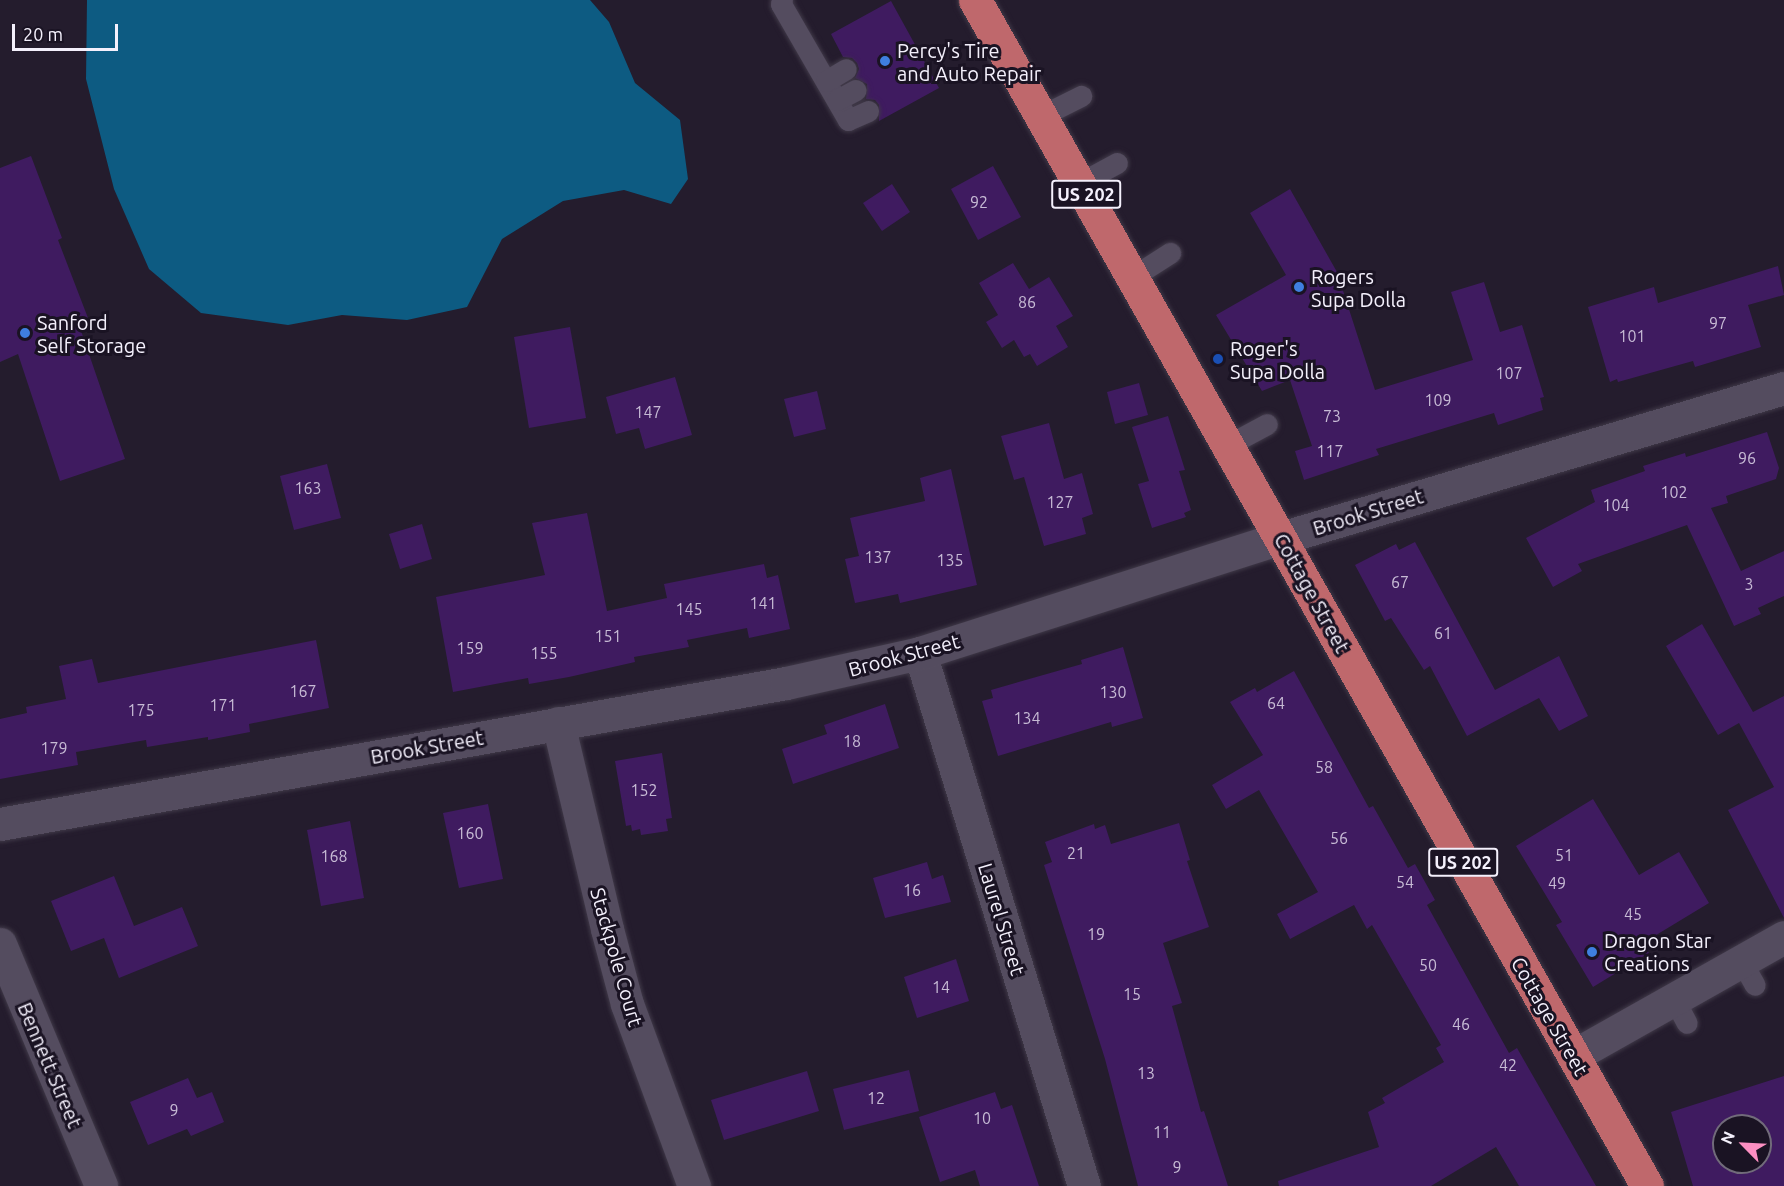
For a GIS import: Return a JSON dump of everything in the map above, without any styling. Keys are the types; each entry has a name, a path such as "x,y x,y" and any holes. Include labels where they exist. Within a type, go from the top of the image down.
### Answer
{"highway":[{"name":"Cottage Street","path":"975,0 1134,276 1647,1186"}],"street":[{"name":"Brook Street","path":"0,824 786,683 920,653 1281,538 1784,388"},
{"name":"Laurel Street","path":"920,653 1084,1186"},
{"name":"Stackpole Court","path":"558,723 627,1004 694,1186"},
{"path":"1573,1056 1680,1011 1748,973 1784,937"},
{"name":"Bennett Street","path":"0,944 101,1186"}],"lane":[{"path":"782,0 781,4 848,120 868,111"},
{"path":"826,81 846,69"},
{"path":"837,100 856,90"},
{"path":"1041,116 1081,96"},
{"path":"1080,183 1118,163"},
{"path":"1134,276 1170,253"},
{"path":"1228,445 1267,424"}],"water":[{"path":"87,0 590,0 609,22 635,83 680,120 688,179 671,204 624,190 563,201 502,239 467,307 407,320 342,315 288,325 201,313 149,269 114,189 86,79"}],"building":[{"name":"Percy's Tire and Auto Repair","path":"891,1 939,88 879,121 879,105 875,100 866,99 867,84 855,78 859,69 857,63 852,58 843,57 831,34"},
{"path":"31,156 62,238 58,240 88,318 78,322 125,459 60,481 18,354 0,362 0,168"},
{"path":"993,166 1021,217 978,240 951,189"},
{"path":"892,184 910,212 882,231 863,203"},
{"path":"1290,189 1337,272 1375,390 1473,360 1451,292 1484,282 1500,332 1522,325 1544,397 1540,398 1543,410 1498,425 1494,413 1376,449 1379,455 1304,480 1295,451 1312,446 1290,380 1262,391 1216,315 1286,275 1250,213"},
{"path":"1013,263 1029,289 1049,277 1073,316 1056,326 1068,347 1037,366 1030,354 1024,357 1014,340 1002,348 986,322 998,315 979,283"},
{"path":"1778,266 1784,295 1748,305 1761,347 1695,367 1693,361 1618,382 1617,379 1610,382 1588,307 1654,287 1658,303"},
{"path":"570,327 586,418 529,428 514,337"},
{"path":"675,377 692,435 645,449 639,428 616,434 606,397"},
{"path":"1139,383 1148,415 1115,424 1107,392"},
{"path":"817,391 826,429 794,437 784,399"},
{"path":"1168,416 1185,470 1179,471 1191,510 1184,513 1186,517 1152,528 1138,484 1149,481 1132,427"},
{"path":"1049,423 1064,479 1082,473 1093,514 1082,518 1086,534 1044,546 1024,477 1014,480 1001,436"},
{"path":"1767,432 1779,468 1776,479 1726,496 1728,503 1711,508 1741,571 1784,551 1784,596 1758,608 1761,614 1734,626 1687,525 1578,564 1582,571 1553,587 1526,538 1595,502 1591,490 1645,471 1643,466 1685,453 1686,457"},
{"path":"327,464 341,518 294,530 280,476"},
{"path":"951,469 977,585 900,603 898,594 855,603 845,559 859,556 850,518 925,501 920,478"},
{"path":"587,513 607,611 667,598 664,584 764,564 767,578 778,575 790,629 749,638 747,628 687,640 689,647 634,657 635,662 569,677 529,684 528,678 453,692 436,597 545,575 532,523"},
{"path":"422,524 432,559 400,569 389,534"},
{"path":"1415,542 1495,690 1559,656 1588,716 1559,731 1539,698 1467,736 1430,666 1424,670 1391,618 1385,621 1355,565 1396,544 1399,550"},
{"path":"1702,624 1753,712 1784,696 1784,918 1728,810 1774,787 1739,723 1718,735 1666,646"},
{"path":"316,640 329,708 249,724 250,732 208,740 208,737 147,747 146,740 76,752 78,765 0,779 0,719 27,713 26,707 66,699 59,666 92,659 98,683"},
{"path":"1123,647 1143,718 1112,727 1111,722 998,756 982,701 993,698 991,690 1082,664 1081,660"},
{"path":"1294,671 1369,808 1373,806 1408,868 1415,864 1435,900 1427,905 1509,1053 1517,1048 1596,1186 1519,1186 1496,1147 1431,1186 1279,1186 1278,1181 1379,1147 1368,1112 1385,1103 1382,1098 1444,1062 1436,1048 1441,1045 1372,925 1367,929 1354,905 1290,939 1277,914 1318,892 1259,790 1226,809 1212,785 1263,755 1230,702 1255,688 1257,692"},
{"path":"885,704 899,748 793,784 782,749 827,734 824,725"},
{"path":"662,753 672,818 666,819 668,831 641,835 640,829 632,831 631,825 626,826 615,761"},
{"path":"1593,799 1639,875 1679,852 1709,903 1643,943 1649,953 1593,987 1556,925 1562,922 1516,846"},
{"path":"488,804 503,879 459,888 443,813"},
{"path":"350,821 364,898 321,906 307,830"},
{"path":"1179,823 1190,860 1187,861 1209,927 1163,943 1182,1003 1172,1006 1201,1112 1204,1111 1228,1186 1138,1186 1105,1059 1044,865 1052,862 1045,842 1094,824 1095,829 1105,825 1111,844"},
{"path":"927,862 932,879 943,875 951,902 885,918 873,878"},
{"path":"114,876 134,926 182,907 198,946 119,978 104,938 71,951 51,901"},
{"path":"956,959 969,1001 917,1018 904,977"},
{"path":"909,1070 919,1111 844,1130 833,1089"},
{"path":"807,1071 819,1111 724,1140 711,1100"},
{"path":"1784,1076 1784,1186 1693,1186 1671,1112"},
{"path":"188,1078 197,1098 212,1092 224,1122 191,1136 187,1129 148,1145 130,1102"},
{"path":"995,1092 1001,1109 1012,1105 1039,1186 980,1186 975,1170 940,1182 919,1117"}],"place":[{"name":"Percy's Tire and Auto Repair","path":"885,61"},
{"name":"Rogers Supa Dolla","path":"1299,287"},
{"name":"Sanford Self Storage","path":"25,333"},
{"name":"Roger's Supa Dolla","path":"1218,359"},
{"name":"Dragon Star Creations","path":"1592,952"}]}
